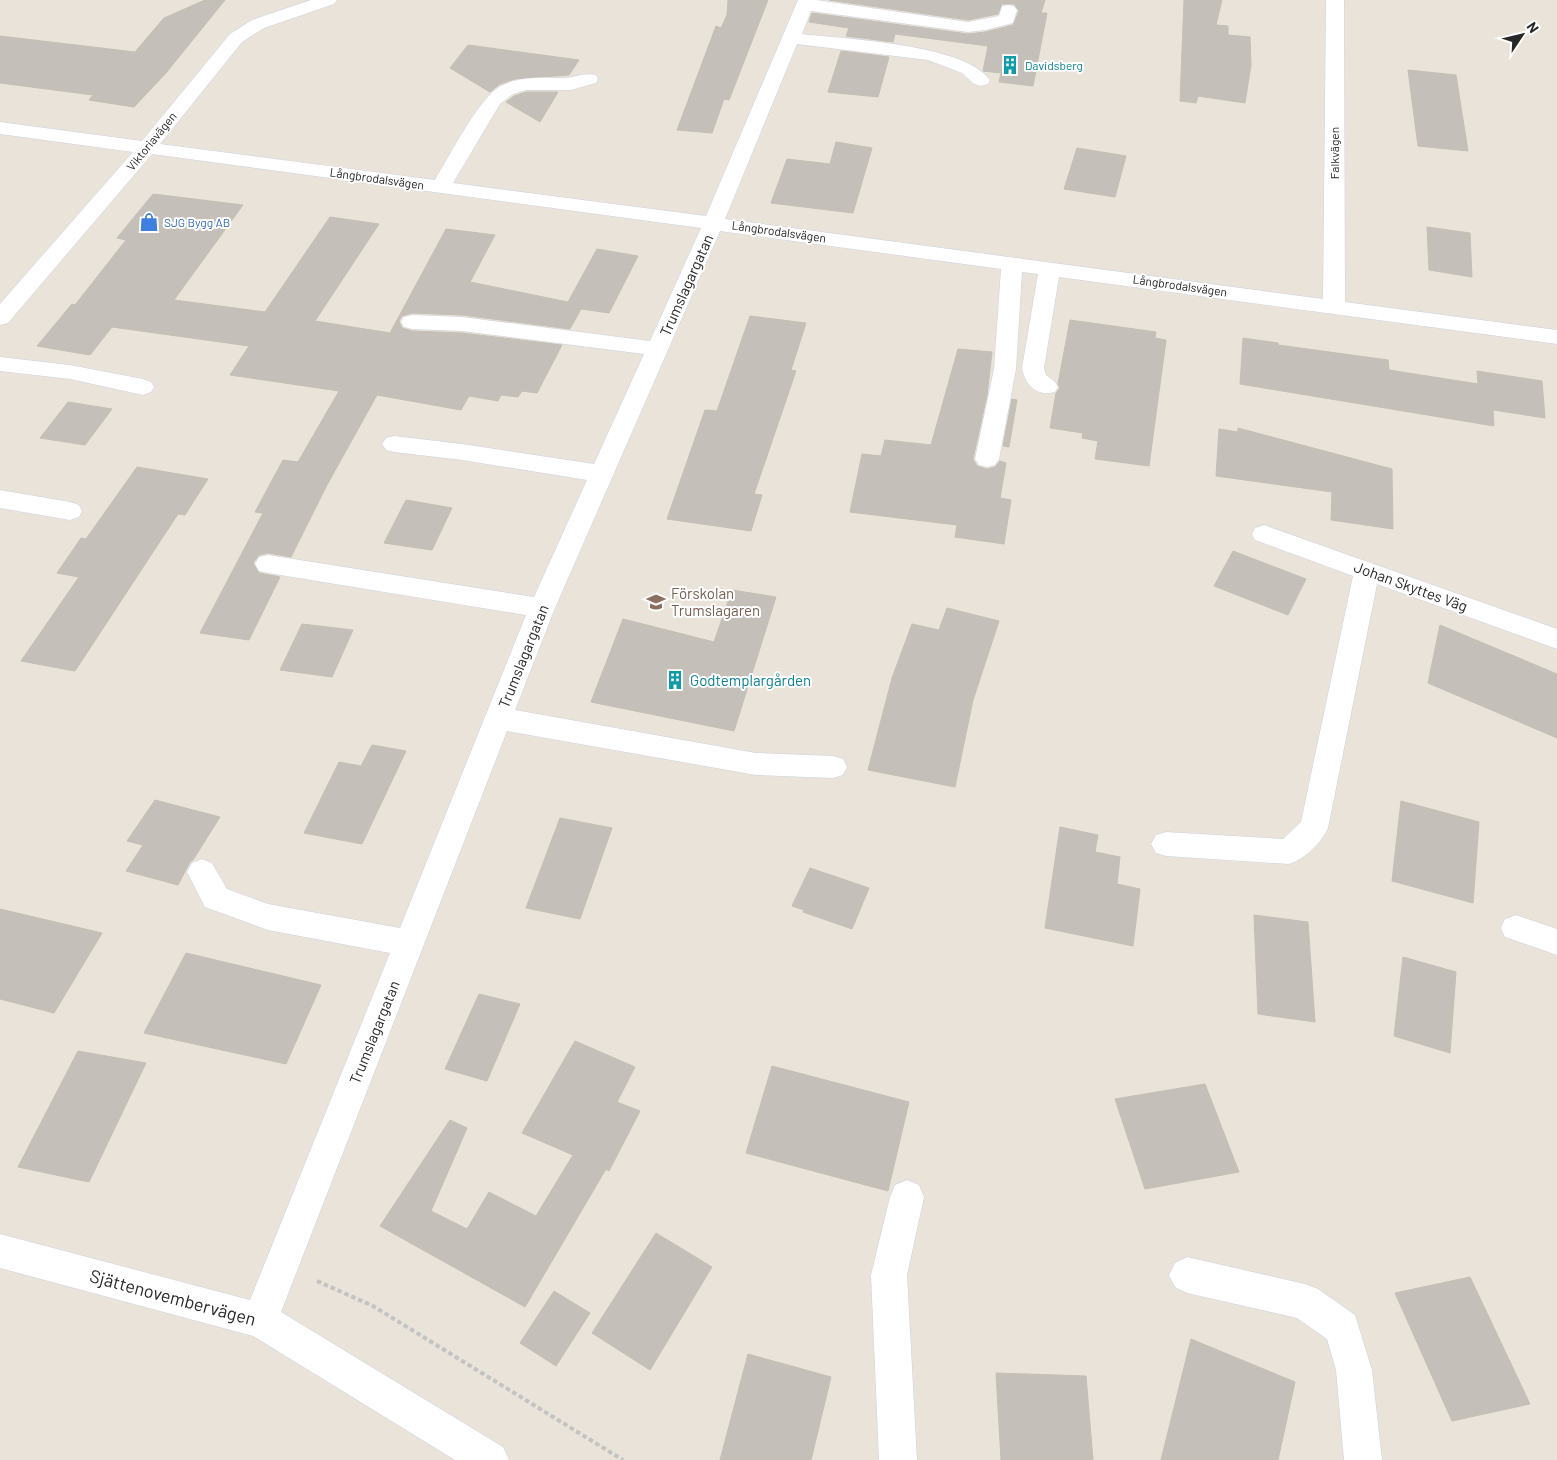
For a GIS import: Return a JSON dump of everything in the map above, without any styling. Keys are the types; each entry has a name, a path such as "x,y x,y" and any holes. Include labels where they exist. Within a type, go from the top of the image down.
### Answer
{"street":[{"name":"Viktoriavägen","path":"0,318 147,147 236,38 258,24 328,0"},
{"name":"Falkvägen","path":"1334,306 1335,0"},
{"path":"806,3 968,27 986,25 1007,19 1008,10"},
{"name":"Trumslagargatan","path":"260,1320 542,608 714,222 806,3"},
{"path":"792,38 931,55 968,69 981,80"},
{"path":"442,186 492,101 506,90 524,84 571,84 589,79"},
{"name":"Långbrodalsvägen","path":"0,128 714,222 1557,337"},
{"path":"987,458 1005,369 1012,263"},
{"path":"1047,387 1035,378 1033,368 1050,268"},
{"path":"412,322 462,324 658,349"},
{"path":"0,364 70,372 143,386"},
{"path":"394,444 462,452 602,474"},
{"path":"0,499 70,511"},
{"name":"Johan Skyttes Väg","path":"1264,534 1557,639"},
{"path":"268,564 542,608"},
{"path":"1166,844 1289,852 1314,828 1367,570"},
{"path":"498,718 756,764 833,767"},
{"path":"202,872 216,898 268,917 409,943"},
{"path":"1516,928 1557,942"},
{"path":"898,1460 889,1275 907,1197"},
{"name":"Sjättenovembervägen","path":"0,1251 260,1320 490,1460"},
{"path":"1187,1275 1305,1302 1342,1328 1354,1370 1362,1460"}],"path":[{"path":"311,1279 373,1306 623,1460"}],"building":[{"path":"205,0 225,0 166,73 134,107 89,100 93,95 0,83 0,36 135,52 164,18"},
{"path":"728,0 768,0 729,100 724,99 712,133 677,130 716,26 721,28 727,15"},
{"path":"829,0 1045,0 1041,13 1047,13 1033,86 999,82 1001,73 983,71 988,46 895,34 893,42 846,36 849,28 809,22 812,13 968,34 986,32 1013,25 1019,11 1014,4 1002,4 998,14 968,20"},
{"path":"1184,0 1222,0 1216,25 1228,26 1228,35 1250,37 1251,65 1245,103 1198,96 1196,103 1180,101"},
{"path":"468,45 579,60 569,75 515,79 500,84 490,92 450,68"},
{"path":"841,51 889,57 878,97 828,92"},
{"path":"1408,70 1456,75 1468,151 1418,146"},
{"path":"526,92 558,92 540,122 506,102 514,96"},
{"path":"836,142 872,148 853,213 771,203 787,159 830,164"},
{"path":"1077,148 1126,156 1115,197 1064,189"},
{"path":"153,194 243,205 174,300 265,312 330,217 379,224 315,321 390,333 446,229 495,235 470,282 568,302 597,249 638,256 609,313 581,309 570,329 462,315 412,313 402,316 399,321 402,328 412,331 462,333 562,345 537,393 522,391 518,397 501,395 498,401 469,396 461,410 377,395 327,485 291,557 268,553 259,555 253,563 259,573 280,577 249,640 200,633 263,513 255,512 283,460 298,462 339,391 230,375 249,346 112,327 90,355 37,346 72,304 75,305 126,240 117,238"},
{"path":"1427,227 1470,233 1472,277 1429,270"},
{"path":"750,316 806,323 791,370 796,371 754,494 762,495 751,531 667,519 705,410 717,411"},
{"path":"1070,320 1156,332 1155,338 1166,340 1149,466 1095,459 1098,441 1082,438 1083,433 1050,428 1056,393 1060,388 1058,384"},
{"path":"1243,338 1278,343 1278,345 1388,360 1389,370 1478,384 1477,371 1542,381 1545,418 1493,410 1494,426 1240,384"},
{"path":"958,349 992,352 987,395 973,459 977,466 987,469 995,467 1000,461 1006,463 1000,498 1011,500 1004,544 955,537 957,525 850,512 862,454 881,456 885,440 931,445"},
{"path":"1012,399 1017,400 1009,447 1003,446"},
{"path":"68,402 112,409 85,445 40,438"},
{"path":"1238,428 1392,469 1393,529 1331,520 1332,492 1216,476 1219,429 1238,432"},
{"path":"137,467 208,479 185,515 178,514 75,671 21,661 79,577 57,573 81,538 86,539"},
{"path":"406,500 452,508 432,550 384,543"},
{"path":"1233,551 1306,579 1288,615 1214,586"},
{"name":"Godtemplargården","path":"732,590 776,597 734,731 591,702 623,619 714,642"},
{"path":"947,608 999,621 973,700 955,787 868,770 892,678 912,624 939,630"},
{"path":"302,624 353,630 332,677 280,670"},
{"path":"1440,625 1557,674 1557,738 1428,683"},
{"path":"372,745 406,751 362,844 304,833 339,762 361,766"},
{"path":"155,800 220,817 190,862 178,885 126,871 143,845 127,841"},
{"path":"1401,801 1479,822 1473,903 1392,881"},
{"path":"560,818 612,828 580,919 526,908"},
{"path":"1060,827 1098,835 1095,852 1120,857 1117,884 1140,889 1133,946 1045,928"},
{"path":"810,868 869,888 852,929 803,912 804,910 792,906"},
{"path":"0,909 102,933 54,1013 0,999"},
{"path":"1254,915 1308,922 1315,1022 1258,1014"},
{"path":"186,953 321,985 286,1064 144,1033"},
{"path":"1403,957 1456,972 1450,1053 1394,1036"},
{"path":"479,994 520,1004 487,1081 445,1069"},
{"path":"575,1041 635,1067 617,1102 640,1111 609,1171 606,1169 525,1307 380,1226 450,1120 467,1128 431,1211 467,1229 489,1192 536,1216 573,1155 522,1133"},
{"path":"78,1051 146,1063 89,1182 18,1167"},
{"path":"772,1066 909,1102 888,1191 746,1153"},
{"path":"1205,1084 1239,1172 1145,1189 1115,1099"},
{"path":"656,1233 712,1267 650,1370 592,1333"},
{"path":"1470,1277 1530,1404 1452,1421 1395,1293"},
{"path":"554,1291 590,1313 556,1366 520,1343"},
{"path":"1191,1339 1295,1382 1278,1460 1161,1460"},
{"path":"748,1354 831,1377 811,1460 720,1460"},
{"path":"996,1373 1086,1376 1093,1460 1001,1460"}],"place":[{"name":"Davidsberg","path":"1010,65"},
{"name":"SJG Bygg AB","path":"149,222"},
{"name":"Förskolan Trumslagaren","path":"656,602"},
{"name":"Godtemplargården","path":"675,680"}]}
